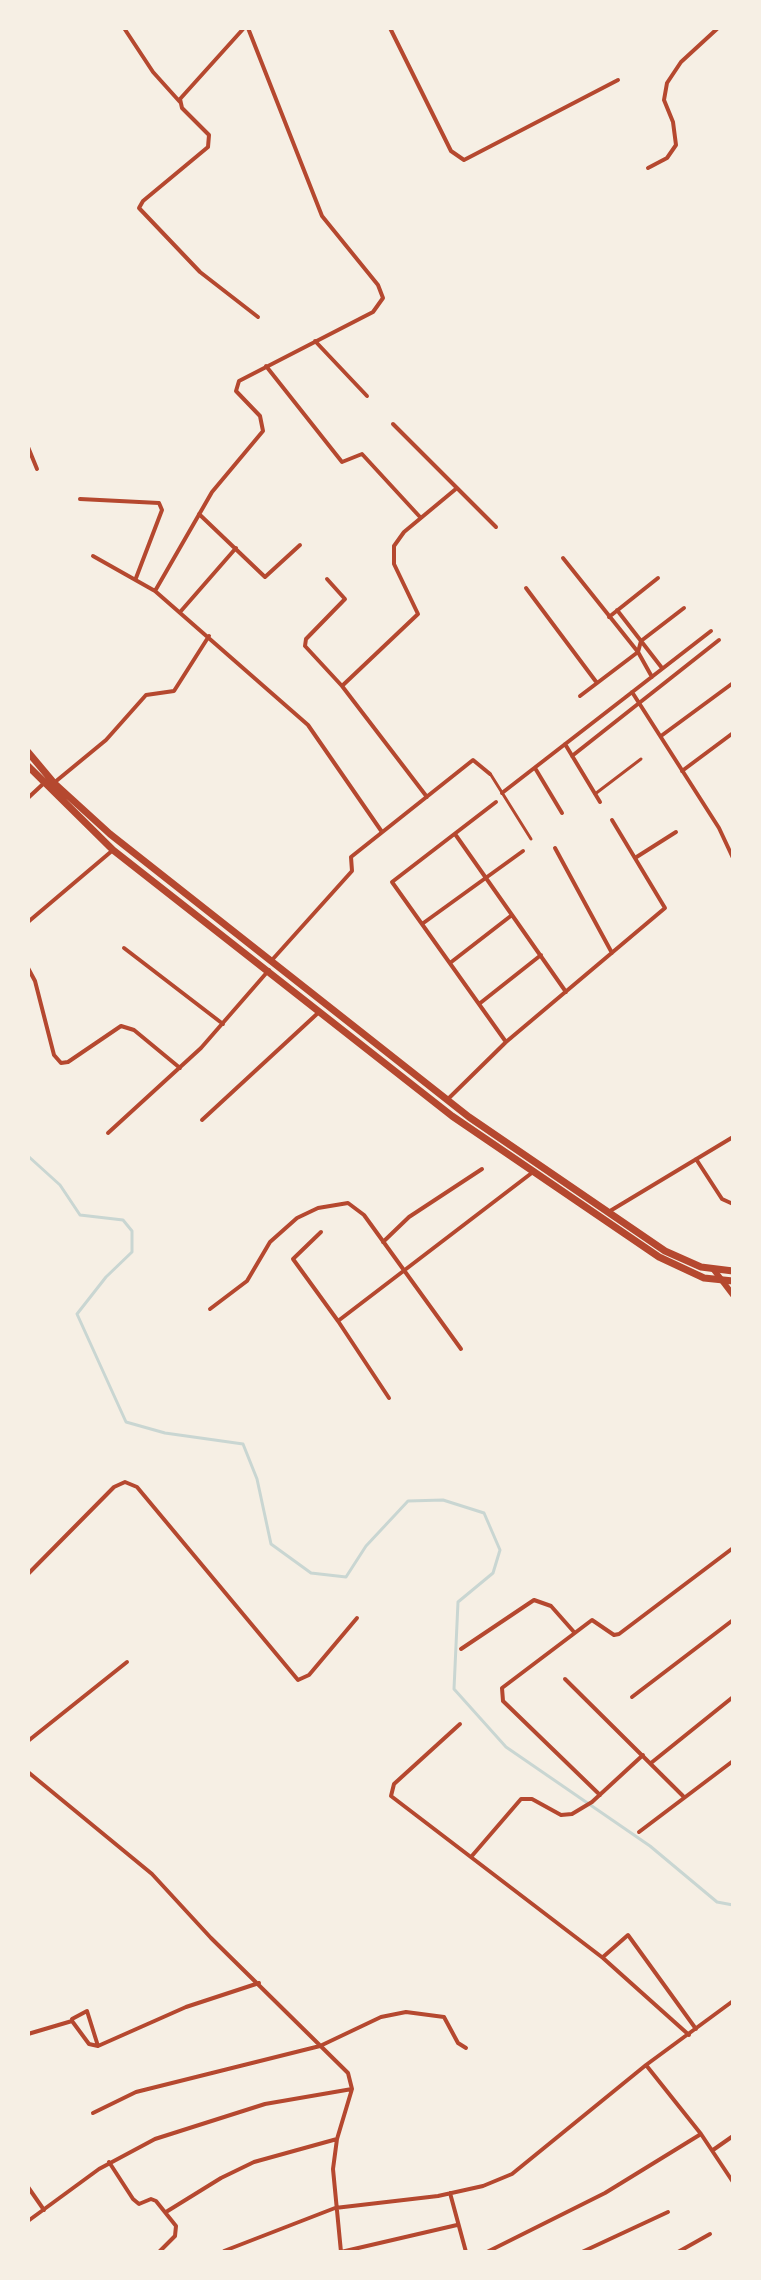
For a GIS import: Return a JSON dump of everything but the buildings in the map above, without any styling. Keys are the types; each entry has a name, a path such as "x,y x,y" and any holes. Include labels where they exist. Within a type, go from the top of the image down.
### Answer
{"highway":[{"path":"28,752 54,783 110,834 447,1100 673,1256 714,1270 733,1271"},
{"path":"28,766 113,850 321,1010 452,1116 659,1257 684,1270 722,1281 733,1281"}],"main road":[{"path":"714,1270 733,1295"}],"street":[{"path":"124,28 153,72 205,130 210,143 143,201 139,208 200,272 258,317"},
{"path":"155,591 225,472 263,431 260,416 239,396 236,387 243,378 373,312 382,303 382,293 322,216 246,28 180,102"},
{"path":"390,28 451,151 464,160 618,80"},
{"path":"648,168 667,158 676,145 673,122 664,100 667,83 681,62 718,28"},
{"path":"315,341 367,396"},
{"path":"266,366 342,462 362,454 420,517"},
{"path":"393,424 496,527"},
{"path":"28,447 37,469"},
{"path":"342,686 418,614 392,554 398,538 457,488"},
{"path":"80,499 159,503 162,510 136,578"},
{"path":"199,514 268,577 300,545"},
{"path":"181,611 236,548"},
{"path":"93,556 136,578 181,611 308,725 382,832"},
{"path":"563,558 638,652 652,677"},
{"path":"609,617 658,578"},
{"path":"327,579 345,599 306,639 305,646 342,686 427,797"},
{"path":"526,588 597,683"},
{"path":"580,696 638,652 641,641 684,608"},
{"path":"617,610 662,668"},
{"path":"502,793 711,631"},
{"path":"54,783 106,740 150,692 167,694 174,691 209,636"},
{"path":"572,756 719,640"},
{"path":"660,736 733,683"},
{"path":"632,692 719,828 732,856"},
{"path":"682,771 733,733"},
{"path":"565,744 600,802"},
{"path":"595,794 641,759"},
{"path":"272,960 352,871 351,857 473,760 490,774 531,839"},
{"path":"535,768 562,813"},
{"path":"28,798 43,784"},
{"path":"496,802 392,882 506,1042"},
{"path":"447,1100 506,1042 665,908 612,820"},
{"path":"635,858 676,832"},
{"path":"455,834 566,992"},
{"path":"555,848 612,953"},
{"path":"28,922 113,850"},
{"path":"422,924 523,851"},
{"path":"449,963 512,915"},
{"path":"124,948 223,1024"},
{"path":"479,1004 541,955"},
{"path":"28,968 35,981 54,1055 61,1063 68,1062 121,1026 134,1030 180,1068"},
{"path":"108,1133 180,1068 269,970"},
{"path":"202,1120 321,1010"},
{"path":"608,1212 733,1137"},
{"path":"696,1159 722,1199 733,1204"},
{"path":"383,1242 409,1217 482,1169"},
{"path":"338,1321 533,1172"},
{"path":"210,1309 247,1281 276,1234 318,1208 340,1203 354,1206 461,1349"},
{"path":"321,1232 293,1259 389,1398"},
{"path":"28,1574 114,1487 125,1482 137,1487 298,1680 309,1675 357,1618"},
{"path":"600,1795 501,1696 505,1685 594,1620 614,1635 619,1634 733,1548"},
{"path":"461,1649 534,1600 551,1606 574,1633"},
{"path":"632,1697 733,1620"},
{"path":"28,1741 127,1662"},
{"path":"565,1679 683,1796"},
{"path":"651,1763 733,1697"},
{"path":"460,1724 394,1784 390,1793 603,1958 689,2035"},
{"path":"471,1857 521,1799 532,1799 561,1815 579,1811 643,1755"},
{"path":"639,1832 733,1761"},
{"path":"28,1772 152,1874 348,2073 352,2089 337,2139 332,2189 341,2252 457,2225"},
{"path":"603,1958 628,1935 696,2029"},
{"path":"69,2020 75,2022 89,2044 98,2046 186,2007 259,1983"},
{"path":"224,2251 335,2208 450,2193 512,2174 646,2065 733,2001"},
{"path":"28,2034 87,2011 98,2046"},
{"path":"93,2113 136,2092 320,2046 381,2017 406,2012 444,2017 458,2043 466,2048"},
{"path":"646,2065 713,2150 733,2182"},
{"path":"28,2221 109,2162 155,2139 265,2104 352,2089"},
{"path":"487,2252 605,2193 701,2134"},
{"path":"713,2150 733,2136"},
{"path":"166,2212 254,2162 337,2139"},
{"path":"109,2162 136,2202 153,2199 166,2212 176,2232 159,2252"},
{"path":"28,2187 44,2210"},
{"path":"450,2193 466,2252"},
{"path":"582,2252 668,2212"},
{"path":"678,2252 710,2234"}],"waterway":[{"path":"28,1156 60,1185 80,1215 123,1220 132,1231 132,1252 106,1277 77,1314 126,1422 165,1433 243,1444 257,1479 271,1544 311,1573 346,1577 366,1546 408,1501 443,1500 484,1513 500,1550 493,1573 458,1602 454,1689 506,1747 650,1846 717,1902 733,1905"}]}
